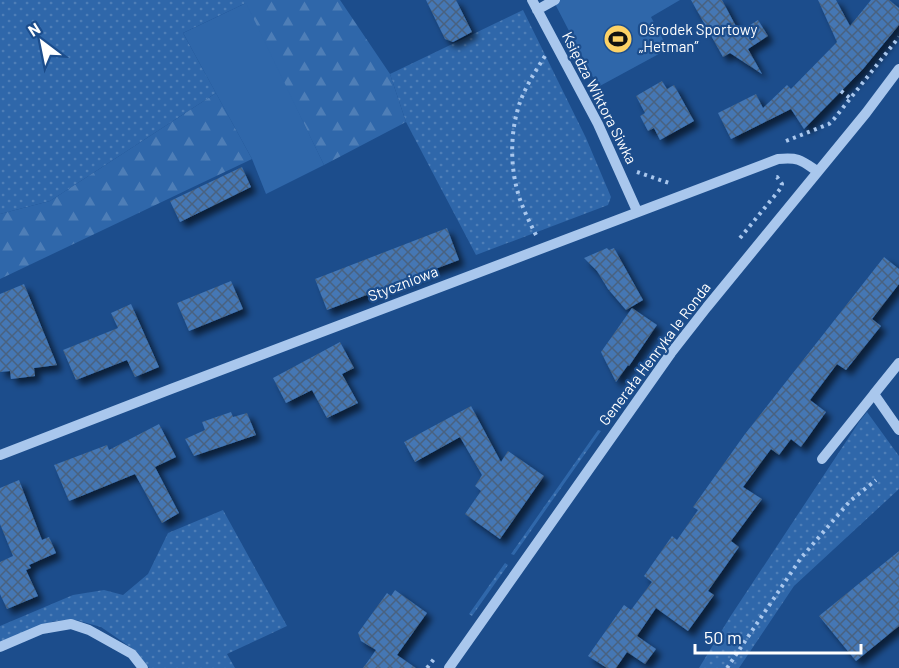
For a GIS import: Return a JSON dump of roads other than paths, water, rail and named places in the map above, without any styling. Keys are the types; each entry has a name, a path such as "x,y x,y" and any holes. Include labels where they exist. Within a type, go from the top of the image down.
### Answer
{"street":[{"path":"535,5 555,0"},
{"name":"Księdza Wiktora Siwka","path":"535,5 598,124 637,211"},
{"name":"Generała Henryka le Ronda","path":"449,668 671,353 866,113 899,69"},
{"name":"Styczniowa","path":"0,455 171,388 778,159 801,160 817,171"},
{"path":"822,459 899,363"},
{"path":"874,394 899,430"},
{"path":"0,647 42,629 71,624 89,630 132,654 143,668"}],"place":[{"name":"Ośrodek Sportowy „Hetman”","path":"618,39"}]}
